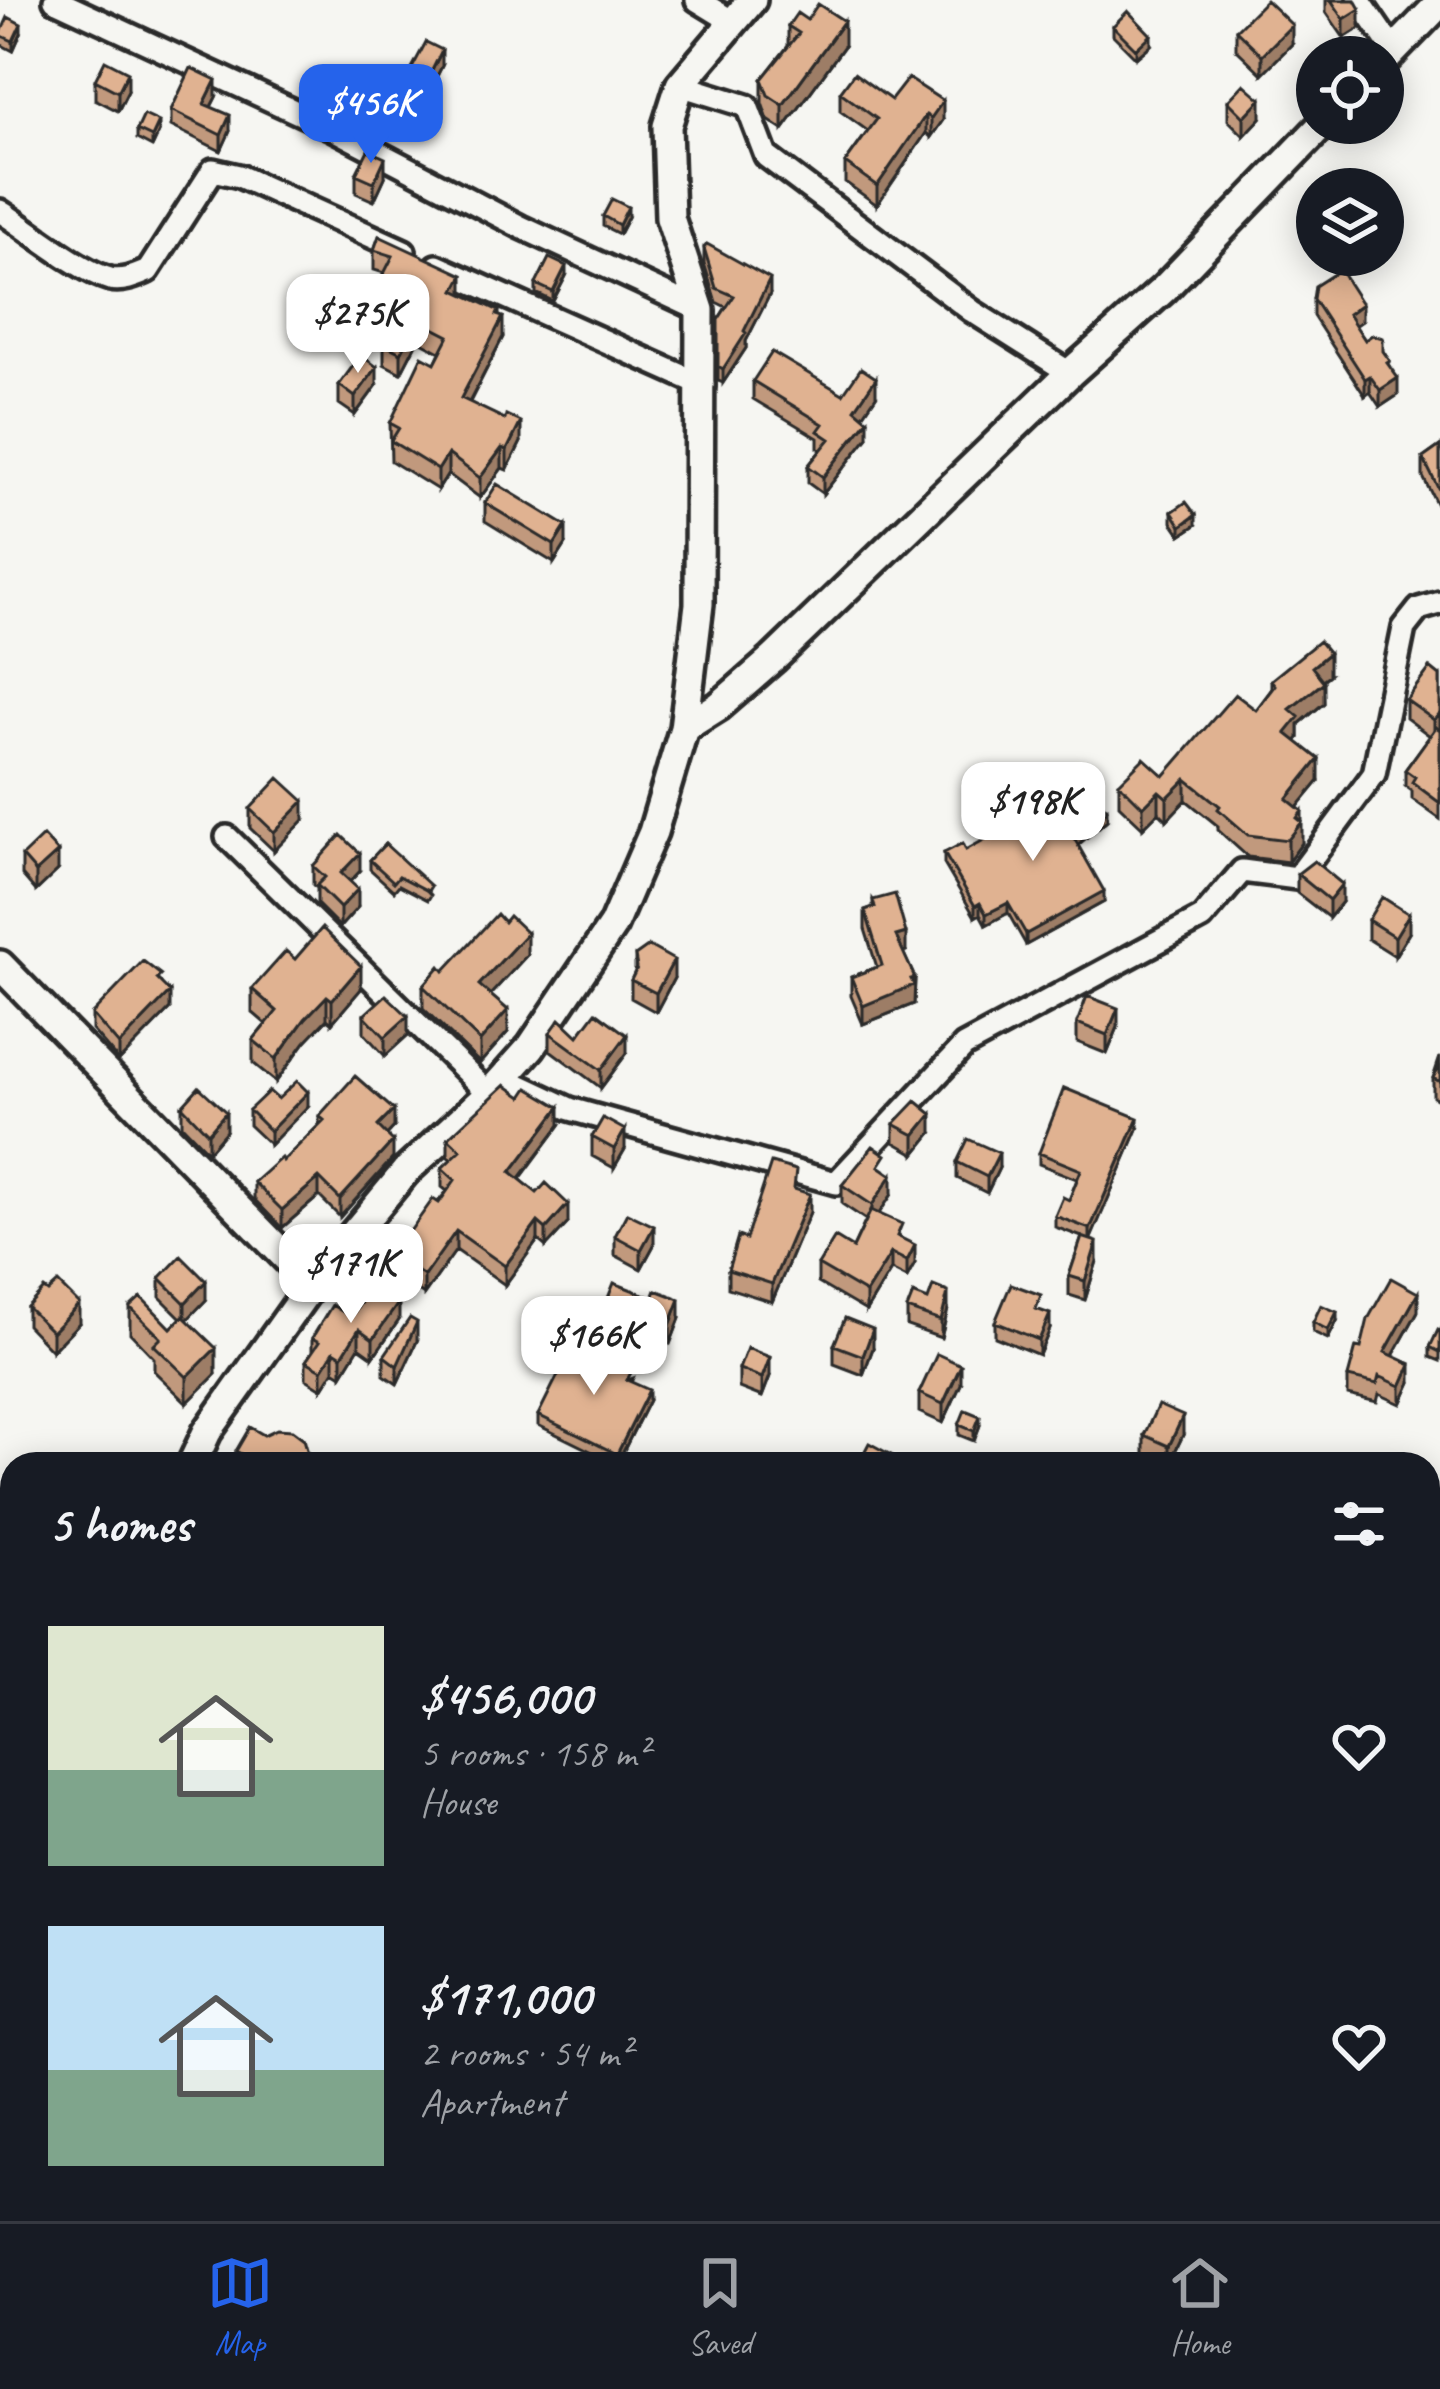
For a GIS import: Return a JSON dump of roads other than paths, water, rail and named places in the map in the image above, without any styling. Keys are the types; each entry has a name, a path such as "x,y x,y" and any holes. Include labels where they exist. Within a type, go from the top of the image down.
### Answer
{"street":[{"path":"55,0 333,129 521,227 700,310"},
{"path":"697,0 733,22"},
{"path":"198,1452 207,1432 312,1284 405,1172 496,1086 544,1029 614,925 653,832 684,728 699,604 700,310 670,218 667,126 680,85 752,0"},
{"path":"1359,0 1378,36"},
{"path":"1404,40 1440,3"},
{"path":"680,85 747,106 766,156 972,311 1070,373"},
{"path":"684,728 719,706 773,659 1070,373 1164,290 1304,144"},
{"path":"0,211 90,269 112,280 130,279 148,272 213,170 239,176 703,385"},
{"path":"227,837 496,1086 836,1183 964,1046 1202,918 1242,871 1297,878 1374,774 1404,628 1419,609 1440,603"},
{"path":"0,965 312,1284"}]}
